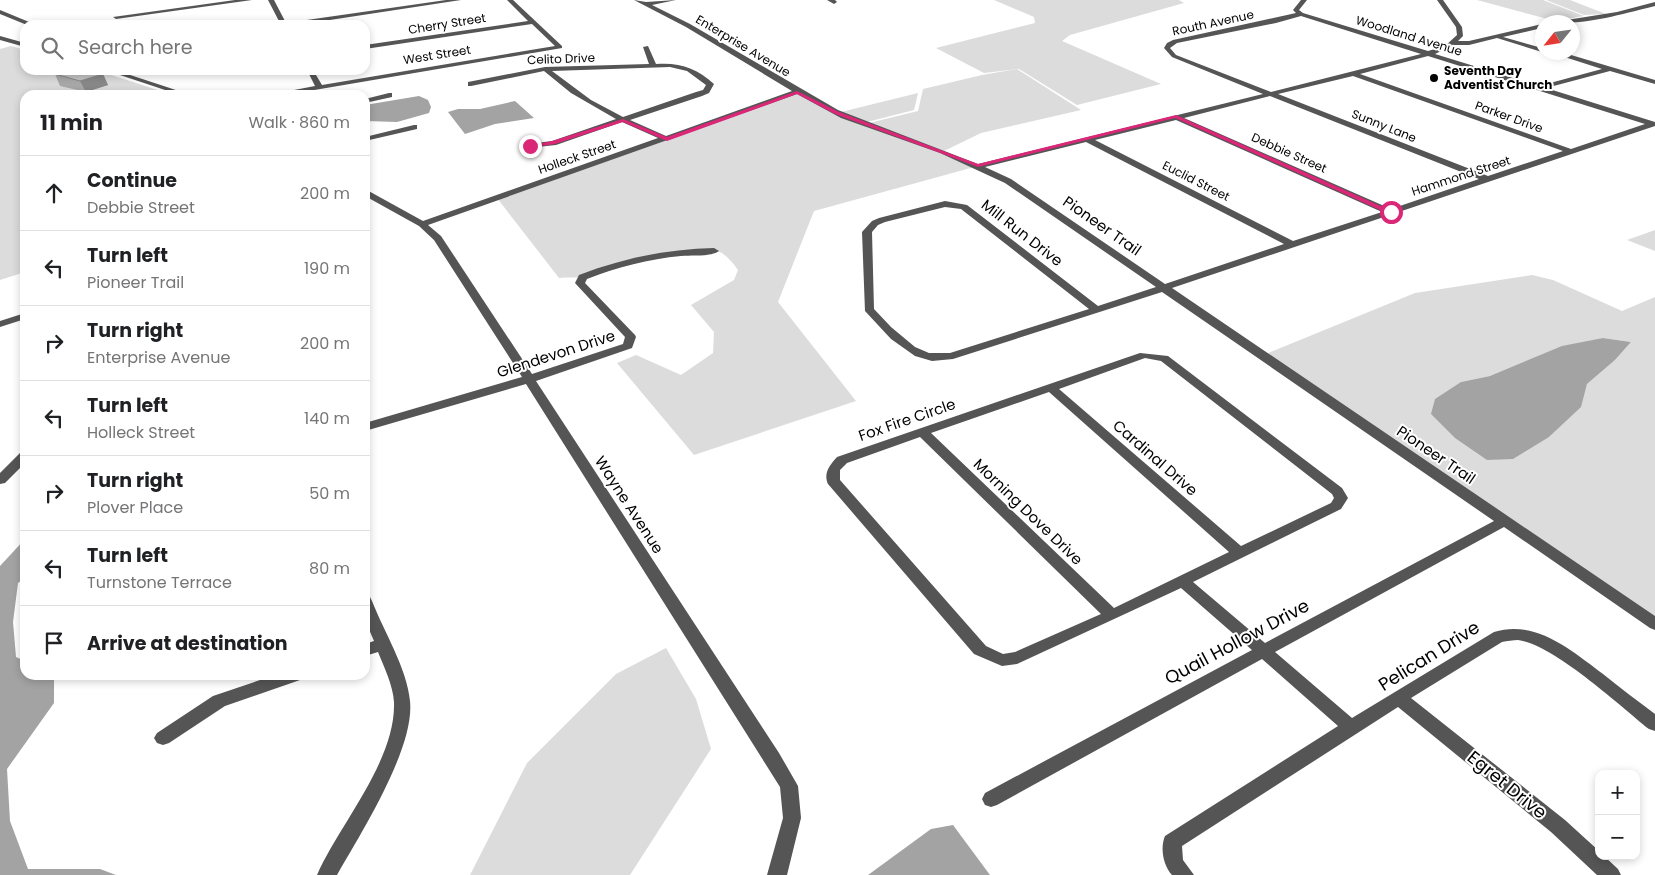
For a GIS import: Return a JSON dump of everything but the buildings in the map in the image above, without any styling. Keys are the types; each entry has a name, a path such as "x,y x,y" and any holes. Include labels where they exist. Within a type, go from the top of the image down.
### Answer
{"street":[{"path":"116,17 167,8 249,0"},
{"path":"271,0 281,20"},
{"path":"391,0 399,9"},
{"path":"320,20 458,0"},
{"path":"510,0 532,22"},
{"name":"Enterprise Avenue","path":"637,0 673,17 797,92 837,113 978,166"},
{"path":"646,4 672,0"},
{"path":"1301,14 1296,10 1304,0"},
{"path":"1440,0 1459,27 1460,36 1454,43"},
{"path":"1645,0 1655,3"},
{"path":"1580,19 1617,14 1655,3"},
{"path":"0,12 20,20"},
{"name":"Woodland Avenue","path":"1301,14 1653,124"},
{"name":"Routh Avenue","path":"1271,94 1174,56 1167,48 1169,44 1175,42 1301,14"},
{"name":"West Street","path":"298,90 560,47 532,22"},
{"name":"Cherry Street","path":"370,47 532,22"},
{"path":"978,166 1353,74 1427,54 1454,43 1469,43 1535,28"},
{"path":"1498,37 1535,48"},
{"path":"0,38 20,44"},
{"path":"0,45 13,42"},
{"path":"646,47 653,65"},
{"path":"1579,60 1655,82"},
{"name":"Celito Drive","path":"471,84 489,78 545,69 594,69 653,65 670,65 689,69 708,81 710,87 700,94 623,120"},
{"path":"545,69 565,87 586,101 667,139"},
{"path":"1539,88 1609,69"},
{"name":"Parker Drive","path":"1353,74 1573,152"},
{"path":"124,75 171,90"},
{"path":"312,75 318,86"},
{"name":"Holleck Street","path":"422,224 797,92"},
{"path":"370,100 389,94"},
{"name":"Sunny Lane","path":"1271,94 1489,180"},
{"name":"Debbie Street","path":"1176,117 1391,212"},
{"path":"530,146 553,143 623,120"},
{"name":"Hammond Street","path":"1163,288 1653,124"},
{"path":"370,138 414,127"},
{"name":"Euclid Street","path":"1087,139 1293,245"},
{"name":"Pioneer Trail","path":"978,166 1008,181 1655,624"},
{"name":"Wayne Avenue","path":"370,195 422,224 438,238 789,786 792,818 777,875"},
{"path":"370,200 375,198"},
{"name":"Mill Run Drive","path":"1097,310 964,206 945,204 882,220 875,223 868,232 869,309 875,317 912,350 925,356 942,358 953,356 1097,310 1163,288"},
{"name":"Glendevon Drive","path":"370,426 529,379 628,346 631,337 580,283 583,277 598,270 685,251 714,251"},
{"path":"0,324 20,318"},
{"name":"Fox Fire Circle","path":"1144,355 1164,358 1337,491 1340,498 1336,506 1112,615 1017,658 1002,660 980,650 833,481 834,469 842,460 922,432 1144,355"},
{"name":"Cardinal Drive","path":"1050,387 1239,553"},
{"name":"Morning Dove Drive","path":"922,432 1112,615"},
{"path":"0,480 20,461"},
{"name":"Quail Hollow Drive","path":"991,799 1504,521"},
{"path":"1182,581 1351,728"},
{"path":"327,875 389,761 402,720 402,704 396,676 370,614"},
{"name":"Pelican Drive","path":"1184,875 1174,864 1172,842 1499,636 1517,634 1534,638 1559,650 1655,724"},
{"path":"370,648 382,644"},
{"path":"163,738 219,701 280,680"},
{"name":"Egret Drive","path":"1400,698 1558,826 1611,875"}],"shaded area":[{"path":"994,0 1179,0 1184,3 1070,35 1062,41 1161,84 1077,105 1019,69 984,73 936,48 1035,23 1034,17"},
{"path":"1477,0 1543,0 1584,16 1535,16"},
{"path":"1546,0 1570,0 1606,14 1584,15"},
{"path":"11,46 20,49 20,75 111,75 158,90 20,90 20,274 0,280 0,49"},
{"path":"1017,69 1081,110 981,133 944,151 978,166 814,211 778,302 856,401 694,455 617,363 636,355 681,375 713,353 714,332 691,305 734,280 738,270 735,265 722,253 709,250 693,250 674,253 583,277 559,278 497,198 797,92 865,124 918,111 923,89"},
{"path":"918,93 914,110 867,122 841,112"},
{"path":"419,96 428,100 431,107 429,113 397,122 370,121 370,104"},
{"path":"515,101 534,118 495,124 465,134 448,112 458,109 480,109"},
{"path":"1655,230 1655,251 1627,240"},
{"path":"1532,275 1553,280 1622,311 1655,297 1655,616 1266,354 1415,293","holes":["1603,338 1631,342 1615,360 1587,384 1580,407 1549,437 1461,382 1490,376"]},
{"path":"1603,338 1631,342 1615,360 1587,384 1581,407 1549,437 1513,459 1487,460 1455,438 1431,414 1435,399 1461,382 1490,376 1562,346"},
{"path":"20,544 20,582 18,583 13,622 16,657 20,659 20,680 54,680 54,703 7,769 10,821 28,869 100,869 116,875 0,875 0,566"},
{"path":"666,648 696,699 711,749 630,875 470,875 527,763 616,674"},
{"path":"953,825 990,875 868,875 931,829"}],"place":[{"name":"Seventh Day Adventist Church","path":"1434,78"}],"route":[{"path":"530,146 553,143 623,120 667,139 797,92 837,113 903,136 978,166 1176,117 1391,212"}]}
